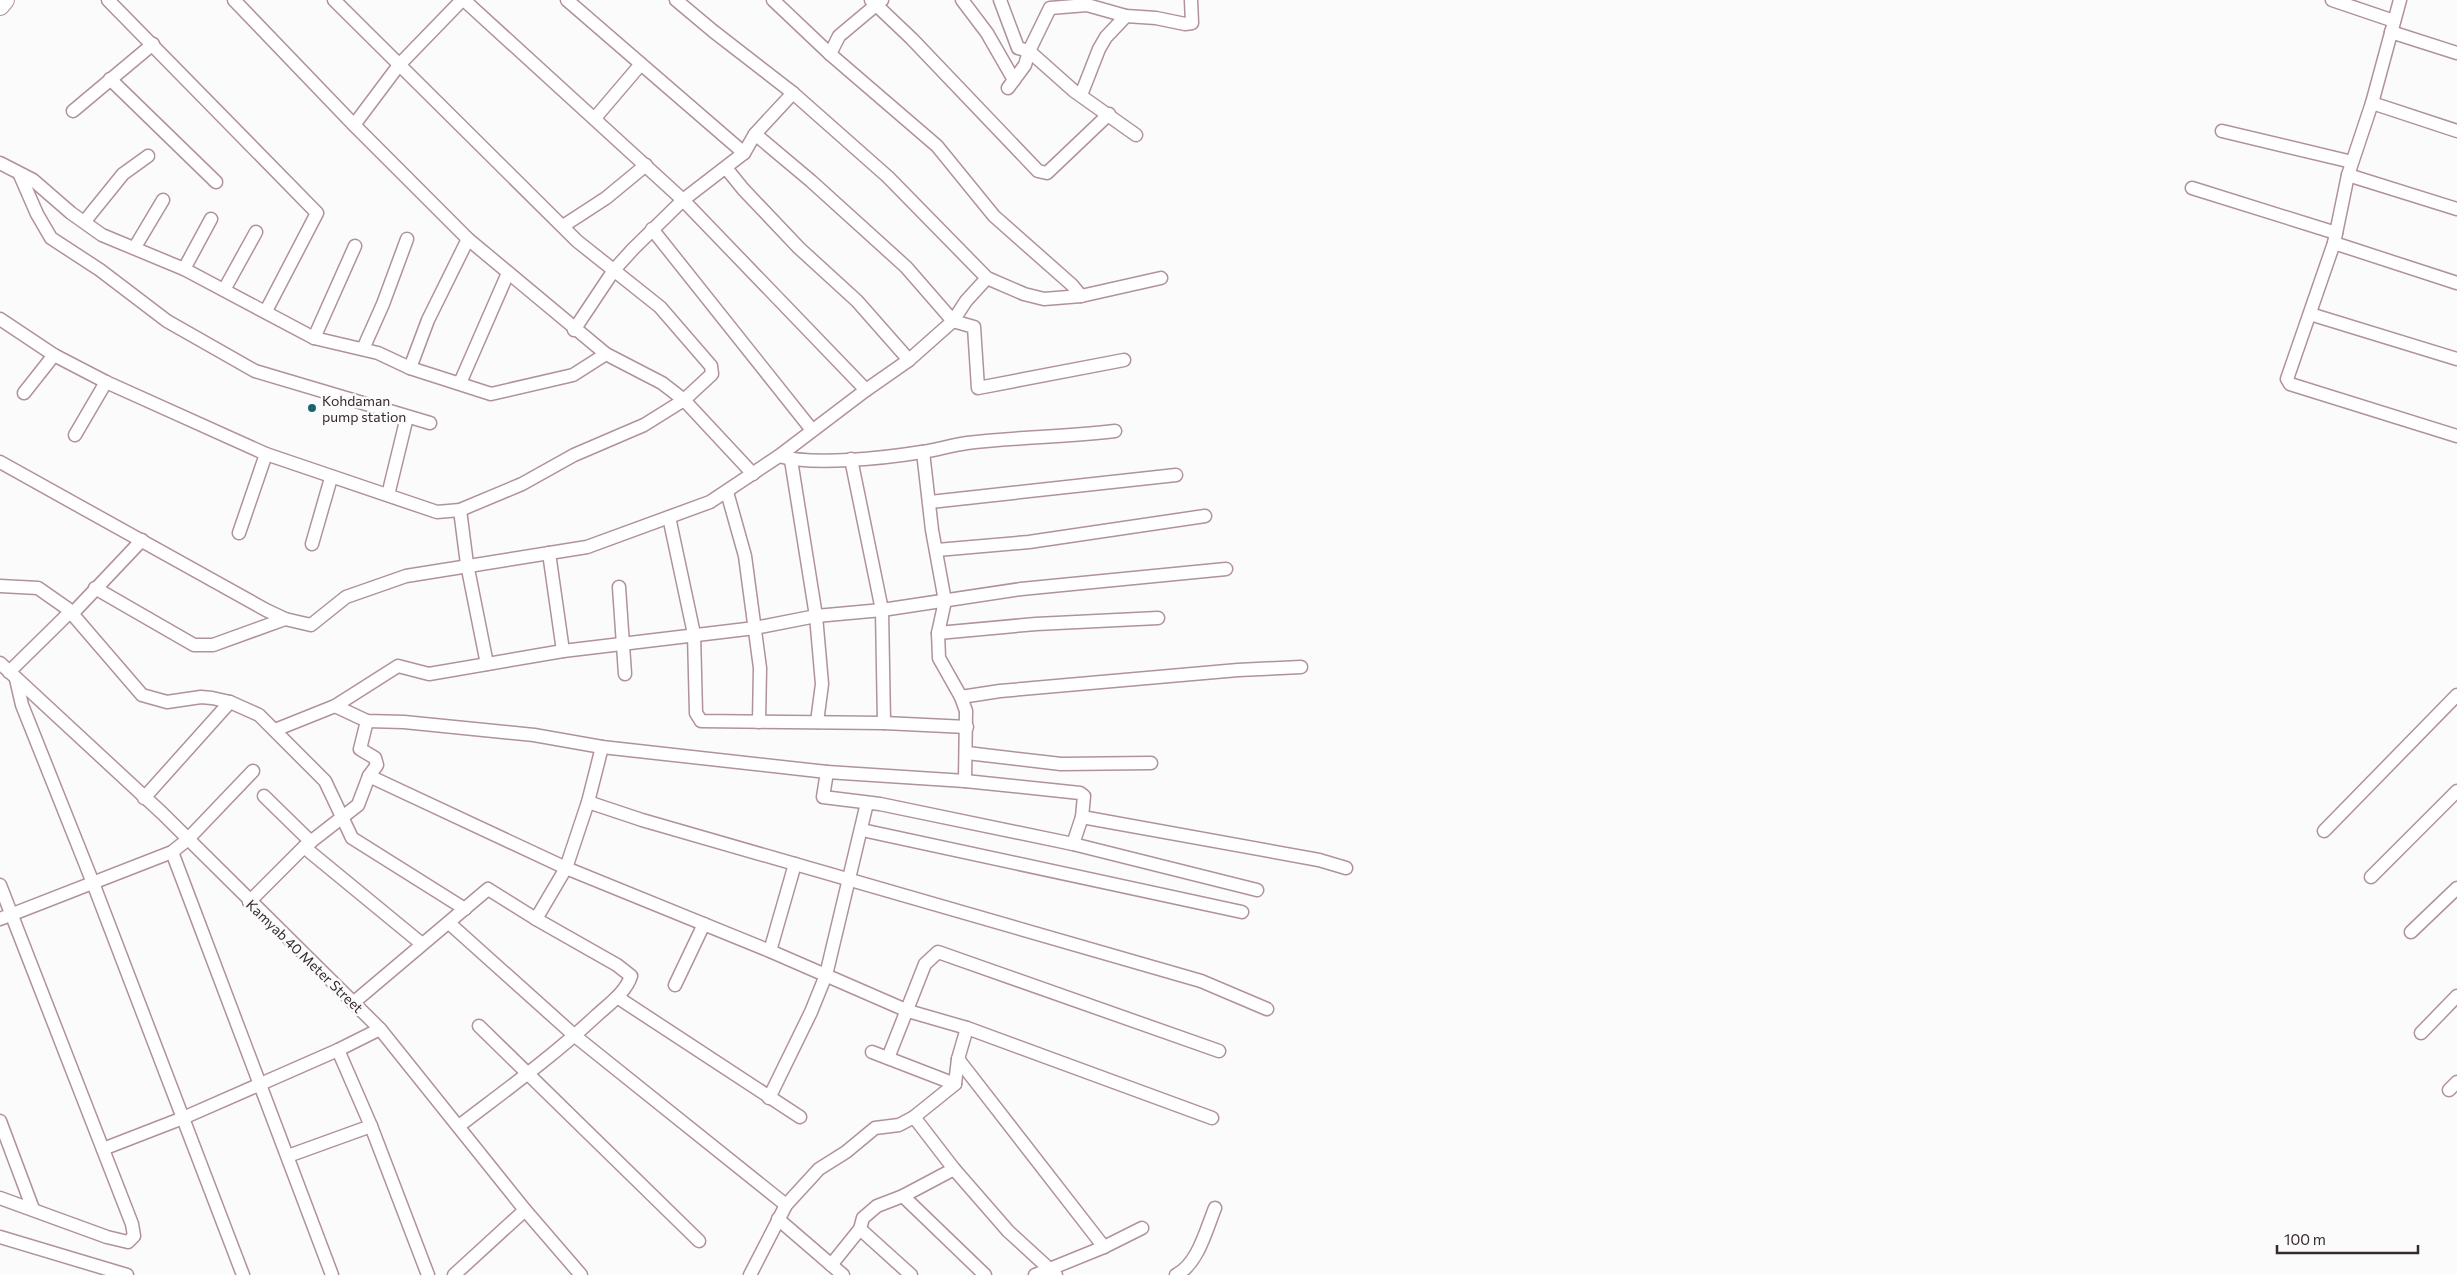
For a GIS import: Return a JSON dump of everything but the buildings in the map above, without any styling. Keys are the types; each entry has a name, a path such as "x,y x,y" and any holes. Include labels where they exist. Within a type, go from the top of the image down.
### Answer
{"highway":[{"path":"0,6 5,0"}],"street":[{"path":"108,0 317,213 266,312"},
{"path":"234,0 354,126 468,240 574,330 606,354 662,384 684,400 753,474"},
{"path":"1,318 54,355 106,382 266,454 331,478 437,512 460,510 522,484 574,455 644,425 684,400 712,374 711,366 660,307 563,226 334,0"},
{"path":"354,126 398,65 463,0 683,200 866,390"},
{"path":"566,0 744,153"},
{"path":"676,0 712,31 793,94 888,177 987,278 1024,294 1044,299 1081,296 1161,278"},
{"path":"773,0 830,54 937,146 994,216 1072,285 1081,296"},
{"path":"962,0 987,33 1011,84 1026,62 1050,8 1109,5 1126,16 1156,18 1185,24 1192,23 1190,0"},
{"path":"1000,0 1018,48 1029,52 1081,95 1110,114 1136,135"},
{"path":"2332,0 2457,53"},
{"path":"2400,0 2372,103 2350,168 2335,238 2287,379 2290,384 2457,436"},
{"path":"830,54 839,36 877,1 1038,171 1047,174 1110,114"},
{"path":"1081,95 1099,49 1106,38 1126,16"},
{"path":"73,111 153,44"},
{"path":"595,118 641,64"},
{"path":"110,79 216,182"},
{"path":"574,330 614,270 652,229 683,200 744,153 754,134 793,94"},
{"path":"2372,103 2457,131"},
{"path":"2222,131 2350,168 2457,209"},
{"path":"754,134 811,181 906,267 953,321 974,327 978,388 1124,360"},
{"path":"85,221 123,174 148,156"},
{"path":"0,163 20,175 33,180 71,213 85,221 102,235 184,268 314,338 363,349 410,368 491,394 573,375 606,354"},
{"path":"563,226 606,198 646,165"},
{"path":"726,168 743,189 799,248 857,301 909,360"},
{"path":"20,175 37,214 51,238 100,270 167,321 255,371 430,423"},
{"path":"2192,188 2457,282"},
{"path":"134,247 163,200"},
{"path":"184,268 211,219"},
{"path":"652,229 812,430"},
{"path":"224,290 256,232"},
{"path":"363,349 383,304 407,239"},
{"path":"410,368 428,320 468,240"},
{"path":"314,338 354,246"},
{"path":"460,383 508,273"},
{"path":"0,462 285,619 311,625 346,597 406,576 467,564 587,547 710,502 753,474 785,458 812,430 909,360 953,321 966,301 987,278"},
{"path":"2310,314 2457,359"},
{"path":"24,393 54,355"},
{"path":"75,435 106,382"},
{"path":"388,495 407,417"},
{"path":"785,458 851,459 923,452 966,443 1073,437 1115,431"},
{"path":"923,452 932,530 945,601 938,633 939,658 961,697 966,711 967,753 965,781"},
{"path":"239,533 266,454"},
{"path":"785,458 816,616 822,684 817,722"},
{"path":"851,459 882,610 884,723"},
{"path":"930,502 1176,474"},
{"path":"312,544 331,478"},
{"path":"727,492 745,556 760,668 760,722"},
{"path":"460,510 467,564 488,664"},
{"path":"937,550 1029,542 1205,516"},
{"path":"669,517 694,634 696,713 701,721 884,723 967,727"},
{"path":"142,540 72,614 67,615 8,672 93,883 243,1275"},
{"path":"549,553 563,651"},
{"path":"275,730 335,706 398,666 429,674 563,651 755,628 816,616 882,610 1021,588 1226,568"},
{"path":"0,586 38,588 72,614 142,695 167,702 200,697 230,702 259,715 325,781 352,838 465,909"},
{"path":"95,588 194,645 213,645 285,619"},
{"path":"619,588 625,674"},
{"path":"938,633 1036,624 1158,618"},
{"path":"961,697 1000,691 1208,672 1301,667"},
{"name":"Kamyab 40 Meter Street","path":"8,672 144,798 380,1029 576,1273"},
{"path":"2324,831 2457,695"},
{"path":"144,798 230,702"},
{"path":"335,706 367,721 404,722 534,735 602,747 827,772 965,781 1080,793 1084,796 1082,817 1073,844"},
{"path":"249,902 307,845 358,805 369,776 378,765 375,758 360,749 367,721"},
{"path":"536,920 566,868 588,802 602,747"},
{"path":"967,753 1061,764 1151,763"},
{"path":"6,917 172,852 187,840 252,771"},
{"path":"827,772 824,797 880,804 1073,844 1257,890"},
{"path":"369,776 566,868 826,974 908,1011 967,1028 1212,1118"},
{"path":"2371,877 2457,791"},
{"path":"264,796 307,845 422,944"},
{"path":"588,802 1201,981 1267,1009"},
{"path":"769,1098 811,1012 826,974 867,803"},
{"path":"1082,817 1319,860 1346,868"},
{"path":"862,830 1242,912"},
{"path":"172,852 332,1275"},
{"path":"770,951 795,864"},
{"path":"0,885 6,917 103,1149 132,1224 134,1236 128,1242 107,1237 0,1198"},
{"path":"2411,932 2457,888"},
{"path":"353,1003 488,889 536,920 618,966 632,976 629,984 575,1036 459,1126"},
{"path":"449,923 575,1036 786,1205"},
{"path":"675,985 704,924"},
{"path":"888,1058 925,964 938,952 1219,1051"},
{"path":"2421,1033 2457,996"},
{"path":"616,997 800,1118"},
{"path":"479,1026 699,1240"},
{"path":"750,1275 786,1205 819,1168 846,1152 875,1128 899,1125 914,1117 956,1084 958,1059 967,1028"},
{"path":"103,1149 183,1118 259,1083 338,1050 380,1029"},
{"path":"338,1050 371,1126 428,1275"},
{"path":"872,1052 956,1084"},
{"path":"958,1059 1104,1247"},
{"path":"914,1117 954,1169 1008,1231 1053,1272"},
{"path":"0,1121 33,1210"},
{"path":"288,1156 371,1126"},
{"path":"831,1265 860,1229 863,1218 877,1206 902,1196 954,1169"},
{"path":"902,1196 985,1275"},
{"path":"1176,1275 1184,1271 1193,1259 1215,1208"},
{"path":"454,1275 525,1210"},
{"path":"778,1219 843,1275"},
{"path":"1035,1275 1053,1272 1142,1228"},
{"path":"860,1229 911,1275"},
{"path":"0,1237 127,1275"},
{"path":"466,1265 474,1275"}],"place":[{"name":"Kohdaman pump station","path":"312,408"}]}
